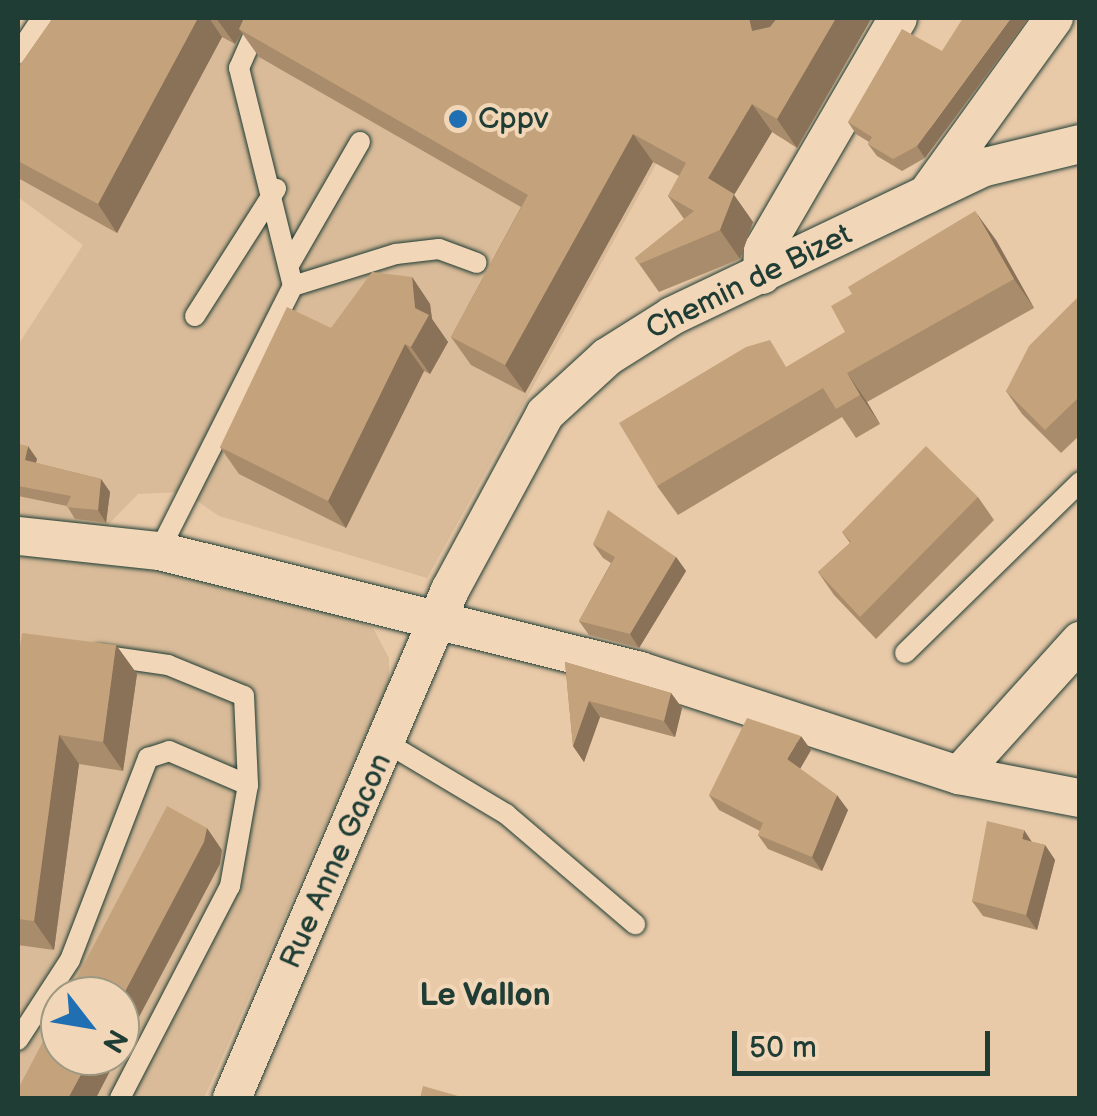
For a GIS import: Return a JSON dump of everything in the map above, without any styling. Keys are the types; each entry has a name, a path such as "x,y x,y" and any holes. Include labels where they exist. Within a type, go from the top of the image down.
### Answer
{"street":[{"path":"926,196 1054,18"},
{"path":"762,275 763,250 893,21"},
{"name":"Chemin de Bizet","path":"437,622 546,414 637,335 985,167 1080,144"},
{"path":"18,536 160,551 640,671 960,775 1080,798"},
{"name":"Rue Anne Gacon","path":"232,1098 437,622"},
{"path":"960,775 1080,641"}],"lane":[{"path":"18,54 42,18"},
{"path":"261,18 239,68 276,189 291,276"},
{"path":"160,551 291,276 360,142"},
{"path":"195,316 276,189"},
{"path":"291,276 439,249 478,263"},
{"path":"906,653 1080,482"},
{"path":"81,652 168,665 244,696 248,785 230,886 120,1098"},
{"path":"387,742 506,814 635,924"},
{"path":"18,1040 70,960 148,758 168,751 248,785"}],"shaded area":[{"path":"67,18 737,18 427,578 219,516 184,492 138,494 101,532 18,523 18,345 83,245 18,197 18,91"},
{"path":"18,552 148,565 299,596 373,628 389,658 389,682 204,1098 18,1098"}],"building":[{"path":"53,18 198,18 98,204 18,161 18,68"},
{"path":"244,18 749,18 752,31 770,27 777,18 836,18 777,119 752,104 708,178 734,194 720,230 639,264 635,258 694,211 668,196 686,163 633,134 505,365 451,337 528,195 239,29"},
{"path":"963,18 1011,18 917,146 893,159 868,144 872,137 848,122 902,29 942,51"},
{"path":"975,211 1014,279 847,373 860,395 836,409 823,388 657,486 619,423 746,347 770,340 786,367 845,332 831,306 852,294 848,287"},
{"path":"372,272 412,277 415,308 429,315 411,347 405,344 328,501 220,447 287,307 331,328"},
{"path":"1080,295 1080,396 1045,430 1006,391 1029,346"},
{"path":"18,444 28,446 25,460 101,479 98,510 66,507 71,496 18,486"},
{"path":"926,446 978,497 860,617 818,572 851,542 842,532"},
{"path":"608,510 676,557 630,634 579,621 615,557 593,544"},
{"path":"22,633 116,645 103,742 59,735 34,921 18,919 18,662"},
{"path":"565,662 671,693 664,721 589,701 573,746"},
{"path":"747,718 801,736 787,759 837,795 812,857 758,835 763,823 709,795"},
{"path":"167,806 207,828 204,842 133,976 78,976"},
{"path":"987,821 1024,830 1022,839 1045,845 1026,915 972,901"},
{"path":"40,1047 40,1076 80,1076 68,1098 18,1098 18,1089"},
{"path":"423,1086 465,1098 420,1098"}],"place":[{"name":"Cppv","path":"458,119"}],"district":[{"name":"Le Vallon","path":"485,996"}]}
